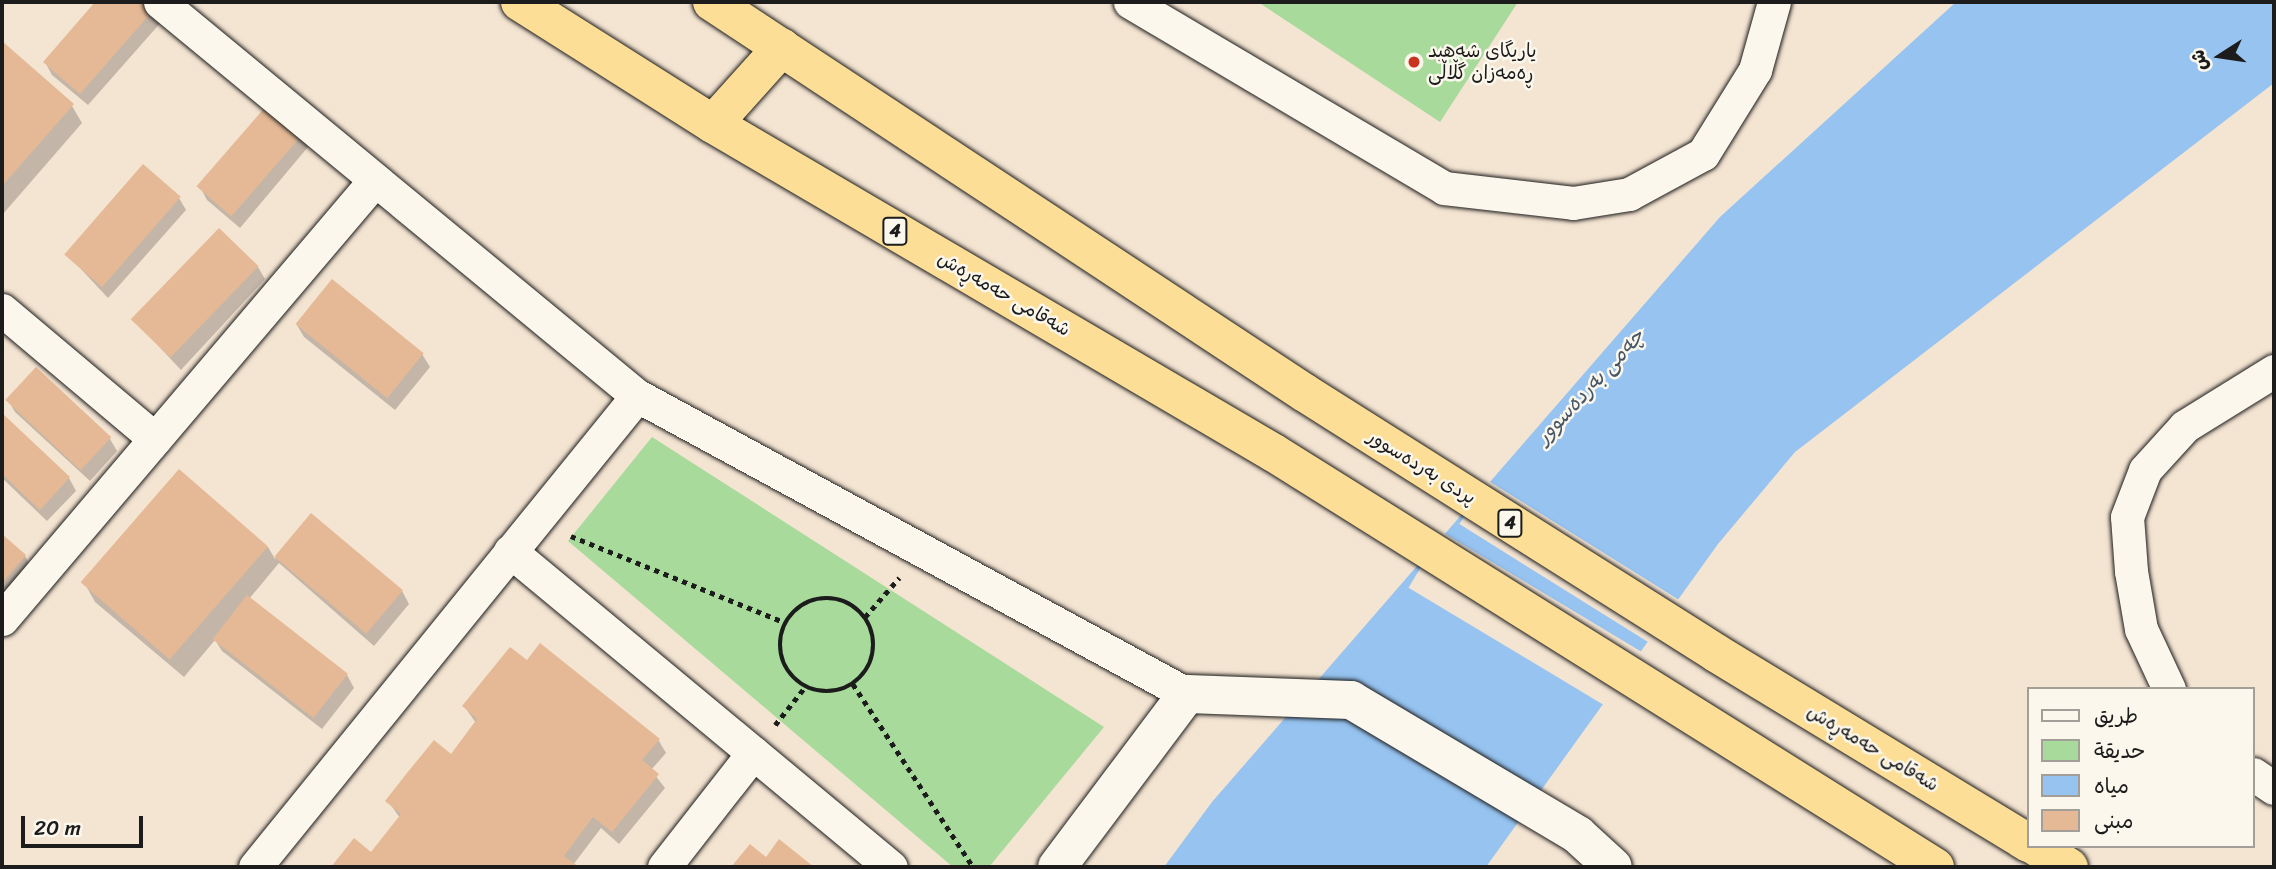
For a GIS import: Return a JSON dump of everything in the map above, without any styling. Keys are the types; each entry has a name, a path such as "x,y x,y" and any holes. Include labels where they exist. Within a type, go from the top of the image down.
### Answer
{"highway":[{"name":"شەقامی حەمەڕەش","path":"520,2 713,124 1274,453 1935,867"},
{"name":"4","path":"712,2 782,47"},
{"path":"713,124 782,47"},
{"name":"پردی بەردەسوور","path":"782,47 1305,393 1716,653"},
{"name":"شەقامی حەمەڕەش","path":"1716,653 2028,842"},
{"path":"2038,848 2069,867"}],"street":[{"path":"160,2 637,396 1187,694 1352,701 1598,860"},
{"path":"1130,2 1444,188 1573,203 1629,194 1703,154 1755,70 1774,2"},
{"path":"2,619 375,180"},
{"path":"2,310 155,439"},
{"path":"2168,687 2141,629 2131,571 2127,517 2145,470 2185,426 2274,371"},
{"path":"254,867 637,396"},
{"path":"510,551 891,867"},
{"path":"1057,867 1187,694"},
{"path":"664,867 753,753"},
{"path":"2255,775 2274,788"}],"path":[{"path":"535,522 786,622"},
{"path":"865,617 923,550"},
{"path":"824,598 848,602 865,617 874,638 874,653 869,667 853,684 834,692 805,687 783,663 780,647 786,622 801,605 824,598"},
{"path":"853,684 974,867"},
{"path":"753,753 805,687"}],"green space":[{"name":"یاریگای شەهید ڕەمەزان گڵاڵی","path":"1258,2 1518,2 1440,122"},
{"path":"652,437 1104,727 989,867 953,867 568,541"}],"water":[{"name":"چەمی بەردەسوور","path":"1956,2 2274,2 2274,83 1795,452 1718,544 1486,867 1164,867 1212,802 1720,217"}],"pier":[{"path":"1487,480 1681,601 1654,645 1459,524"},
{"path":"1442,532 1644,654 1611,709 1409,588"}],"building":[{"path":"95,2 152,2 157,6 80,94 43,62"},
{"path":"2,41 74,104 2,186"},
{"path":"268,104 303,134 231,216 196,186"},
{"path":"143,164 181,197 102,287 64,255"},
{"path":"219,228 259,266 170,358 131,319"},
{"path":"332,279 424,353 387,398 295,324"},
{"path":"36,367 111,437 81,470 5,400"},
{"path":"2,413 70,477 40,510 2,474"},
{"path":"179,469 268,546 170,660 81,582"},
{"path":"311,513 403,590 366,634 274,557"},
{"path":"2,534 26,555 2,583"},
{"path":"247,595 348,674 313,718 213,639"},
{"path":"540,643 660,739 642,760 659,774 612,832 593,817 564,856 579,867 331,867 354,838 371,852 401,814 385,801 434,740 451,754 477,719 462,706 510,647 527,660"},
{"path":"779,839 814,867 731,867 750,844 766,857"}],"place":[{"name":"یاریگای شەهید ڕەمەزان گڵاڵی","path":"1414,62"}]}
